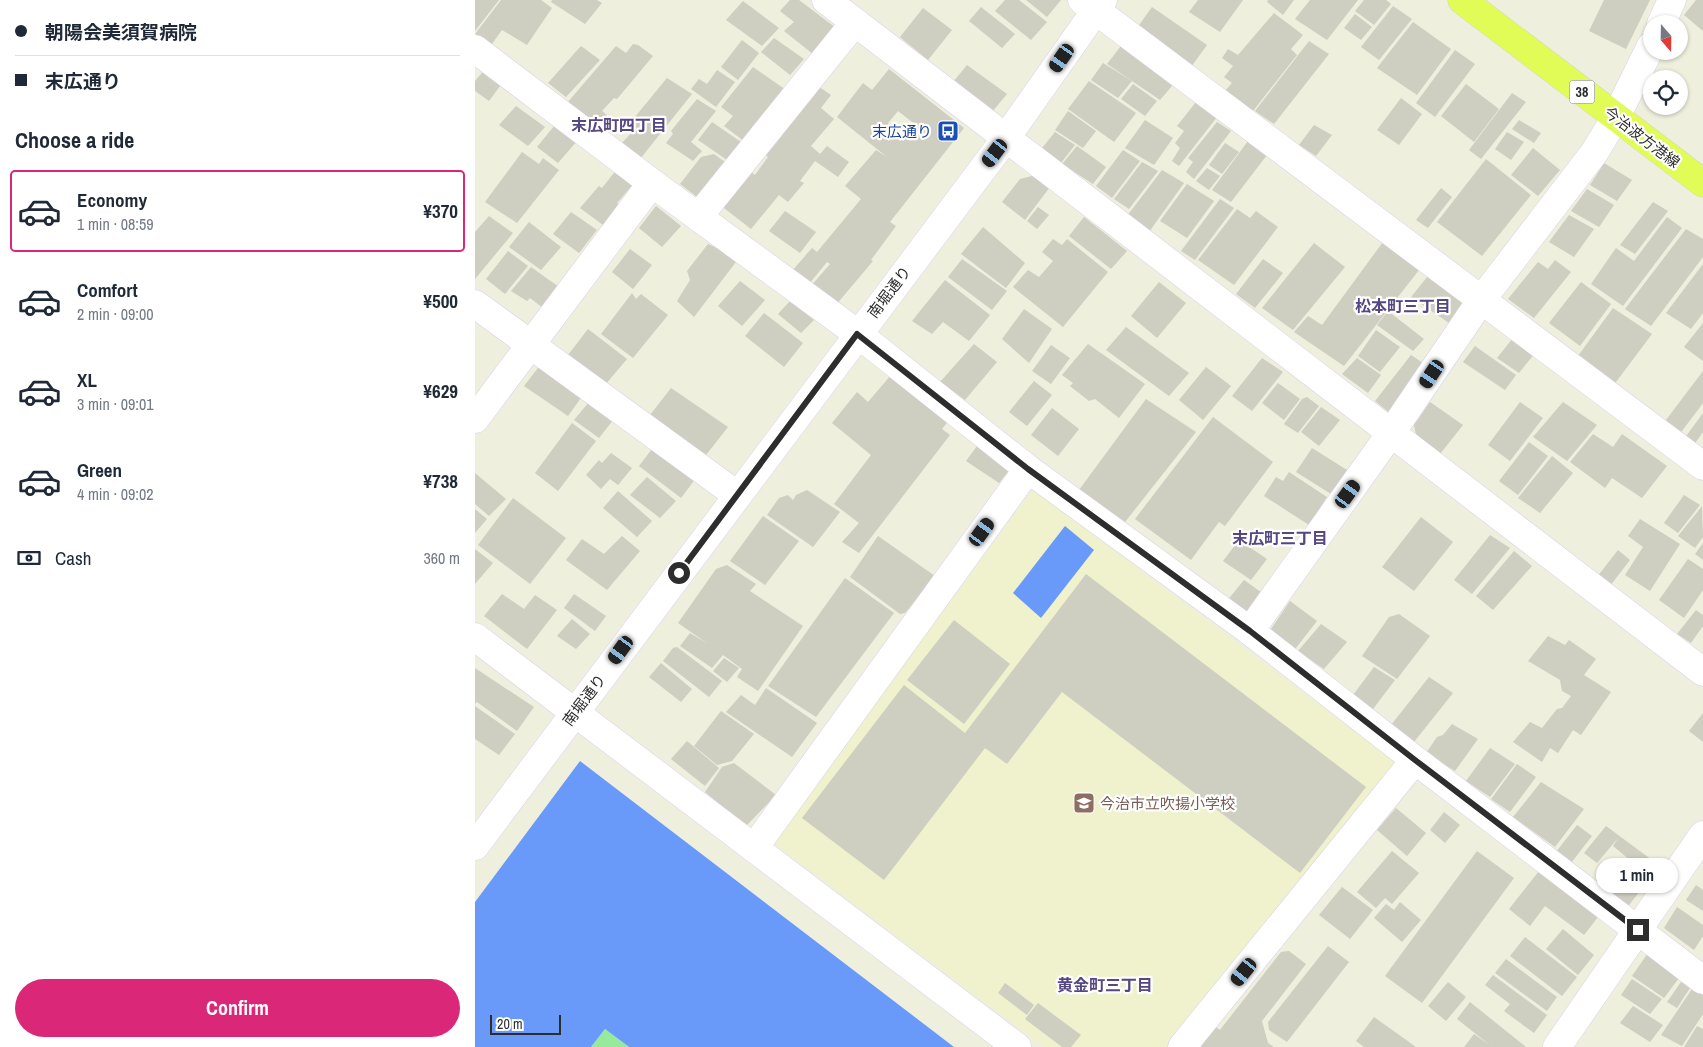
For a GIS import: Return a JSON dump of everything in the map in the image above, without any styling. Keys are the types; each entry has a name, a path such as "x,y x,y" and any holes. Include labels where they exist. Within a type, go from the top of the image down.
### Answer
{"main road":[{"name":"今治波方港線","path":"1462,0 1703,183"}],"street":[{"path":"826,0 1703,672"},
{"path":"1665,15 1672,0"},
{"path":"1094,3 1703,466"},
{"name":"南堀通り","path":"475,846 857,334 1006,138 1094,3"},
{"path":"698,217 855,22"},
{"path":"475,49 652,183 857,334 1028,469 1250,631 1703,980"},
{"path":"1250,631 1391,433 1482,299 1594,153 1617,117 1644,60"},
{"path":"475,419 652,183"},
{"path":"475,304 737,495"},
{"path":"754,848 1028,469"},
{"path":"475,637 1017,1047"},
{"path":"1182,1047 1415,760"},
{"path":"1557,1047 1703,835"}],"shaded area":[{"name":"今治市立吹揚小学校","path":"1033,490 1398,764 1170,1047 1044,1047 773,842"}],"green space":[{"path":"605,1029 629,1047 591,1047"}],"water":[{"path":"1065,526 1094,550 1041,618 1013,593"},
{"path":"580,761 954,1047 629,1047 605,1029 591,1047 475,1047 475,902"}],"building":[{"path":"475,0 499,0 475,31"},
{"path":"501,0 541,0 552,8 527,45 502,30 492,44 475,34"},
{"path":"552,0 597,0 602,3 585,24 551,2"},
{"path":"790,0 799,0 836,28 813,54 784,31 794,22 780,11"},
{"path":"1005,0 1019,0 1047,22 1031,40 995,11"},
{"path":"1026,0 1061,0 1047,17"},
{"path":"1198,0 1243,0 1220,32 1189,12"},
{"path":"1268,0 1294,0 1283,15 1267,2"},
{"path":"1310,0 1358,0 1327,40 1295,19"},
{"path":"1364,0 1386,0 1391,4 1374,25 1355,11"},
{"path":"1604,0 1650,0 1626,49 1589,31"},
{"path":"1696,0 1703,0 1703,31 1688,18 1688,15 1684,15"},
{"path":"743,1 779,28 762,46 726,20"},
{"path":"1393,6 1412,19 1379,60 1361,47"},
{"path":"981,7 1015,34 1002,48 969,21"},
{"path":"1152,7 1207,45 1191,67 1137,28"},
{"path":"923,8 952,30 928,60 900,37"},
{"path":"1274,13 1303,35 1291,49 1297,55 1253,111 1225,91 1232,83 1224,77 1233,66 1222,58 1228,49 1238,55"},
{"path":"1355,14 1372,27 1361,40 1344,28"},
{"path":"1413,22 1451,49 1417,95 1377,68"},
{"path":"774,38 804,59 790,75 761,52"},
{"path":"742,40 759,53 738,80 721,67"},
{"path":"1309,41 1329,54 1274,124 1255,111"},
{"path":"1124,42 1177,80 1160,100 1107,64"},
{"path":"633,44 638,45 653,56 617,99 614,98 602,111 607,115 597,126 567,103 616,46 626,53"},
{"path":"581,46 600,60 566,97 548,83"},
{"path":"1455,50 1475,64 1435,117 1416,103"},
{"path":"1103,63 1132,81 1118,98 1091,80"},
{"path":"967,65 1007,94 992,112 953,82"},
{"path":"753,67 789,92 749,145 724,126 733,116 721,107"},
{"path":"485,69 503,82 489,101 475,91 475,81"},
{"path":"889,69 964,128 890,222 896,226 871,260 873,261 835,306 811,286 830,264 827,262 809,284 792,271 812,248 817,252 861,199 845,186 876,150 887,157 837,117 863,83 872,90","holes":["898,111 916,125 906,137 888,123"]},
{"path":"717,70 735,82 716,107 691,89 699,79 707,84"},
{"path":"667,78 692,94 640,159 620,145 634,130 630,123"},
{"path":"1089,81 1136,113 1114,142 1068,109"},
{"path":"815,84 831,95 821,108 834,119 811,146 820,154 827,146 849,162 838,177 815,161 800,181 804,183 788,202 779,195 751,229 720,205 747,169 755,175 768,157 762,152"},
{"path":"1133,84 1157,101 1145,116 1121,99"},
{"path":"1466,84 1499,109 1474,142 1441,116"},
{"path":"1512,93 1526,102 1481,159 1469,150"},
{"path":"1401,98 1422,114 1399,145 1377,130"},
{"path":"697,99 716,111 691,142 702,151 693,161 666,143 673,134 671,131"},
{"path":"1196,102 1217,117 1179,166 1172,161 1180,148 1175,143 1184,131 1177,126"},
{"path":"516,106 545,127 528,146 499,125"},
{"path":"1068,111 1096,131 1083,148 1055,130"},
{"path":"1145,120 1173,138 1154,165 1125,148"},
{"path":"1519,120 1541,133 1534,143 1512,129"},
{"path":"712,122 741,142 727,160 698,140"},
{"path":"1217,122 1231,131 1194,179 1186,172 1193,162 1188,158"},
{"path":"555,125 577,141 558,163 537,147"},
{"path":"1314,125 1332,135 1316,156 1299,145"},
{"path":"1055,132 1075,145 1061,163 1042,148"},
{"path":"1507,132 1524,142 1511,160 1495,149"},
{"path":"1248,141 1267,155 1231,202 1212,190"},
{"path":"1225,143 1239,152 1222,174 1209,165"},
{"path":"1077,146 1106,167 1093,184 1062,164"},
{"path":"1533,148 1560,170 1538,196 1511,175"},
{"path":"1123,150 1140,161 1112,198 1096,186"},
{"path":"522,152 539,164 543,158 559,170 517,223 485,202"},
{"path":"714,154 729,165 701,200 680,184 701,157"},
{"path":"1486,159 1531,195 1482,256 1437,222"},
{"path":"1142,162 1158,171 1129,209 1114,199"},
{"path":"1604,163 1632,180 1617,201 1590,185"},
{"path":"1207,168 1220,176 1209,190 1196,181"},
{"path":"617,169 635,182 617,203 621,206 603,225 580,208 599,186 602,188"},
{"path":"1162,170 1184,183 1149,232 1127,216"},
{"path":"1032,176 1050,187 1025,220 1002,202 1020,179"},
{"path":"1187,184 1214,201 1187,238 1160,221"},
{"path":"1441,188 1452,197 1428,228 1416,220"},
{"path":"1587,189 1614,205 1599,227 1571,211"},
{"path":"1220,199 1234,208 1195,260 1181,251"},
{"path":"1653,202 1668,211 1635,254 1620,245"},
{"path":"656,206 681,226 662,247 639,228"},
{"path":"1038,207 1049,215 1037,229 1027,221"},
{"path":"1237,209 1250,218 1256,211 1278,227 1234,285 1198,260"},
{"path":"785,211 816,232 800,253 769,231"},
{"path":"571,212 597,230 579,253 553,234"},
{"path":"1569,215 1594,229 1574,257 1549,242"},
{"path":"489,216 513,233 475,279 475,232"},
{"path":"1084,217 1127,251 1111,269 1069,236"},
{"path":"1667,217 1682,228 1623,306 1591,284 1616,248 1634,261"},
{"path":"529,222 561,247 541,270 509,247"},
{"path":"983,227 1025,263 1006,288 961,254"},
{"path":"1686,229 1703,239 1703,257 1651,326 1625,309"},
{"path":"1053,239 1062,245 1067,239 1108,272 1063,327 1013,287 1028,270 1039,277 1053,261 1042,252"},
{"path":"1383,242 1419,270 1344,366 1294,332 1308,316 1322,325"},
{"path":"1314,243 1345,267 1293,330 1262,308"},
{"path":"708,244 739,258 694,317 677,301 690,280 687,271"},
{"path":"630,249 652,265 633,289 612,272"},
{"path":"508,251 528,266 505,294 486,279"},
{"path":"962,259 1007,291 992,310 948,277"},
{"path":"1263,259 1283,273 1255,308 1236,294"},
{"path":"1555,260 1571,272 1534,318 1508,299 1538,262 1548,269"},
{"path":"1703,264 1703,313 1691,329 1666,313"},
{"path":"531,267 559,287 543,308 530,298 527,301 511,291"},
{"path":"1428,276 1465,303 1449,323 1411,297"},
{"path":"945,280 990,315 969,341 943,322 932,334 912,321"},
{"path":"740,281 765,300 742,326 718,306"},
{"path":"1159,282 1186,303 1157,338 1131,316"},
{"path":"1581,282 1611,304 1580,346 1549,323"},
{"path":"632,293 636,299 641,294 668,315 633,358 601,334"},
{"path":"790,301 814,320 801,333 778,314"},
{"path":"1613,308 1652,334 1613,386 1575,360"},
{"path":"1024,309 1052,329 1029,363 1002,339"},
{"path":"1388,311 1424,339 1413,351 1377,325"},
{"path":"764,313 803,343 784,367 745,336"},
{"path":"1703,323 1703,361 1684,347"},
{"path":"1126,327 1189,373 1169,396 1106,350"},
{"path":"588,329 627,359 605,385 568,355"},
{"path":"1376,330 1400,347 1380,372 1358,356"},
{"path":"1513,338 1535,353 1519,373 1497,358"},
{"path":"974,344 997,362 965,400 940,382"},
{"path":"1088,344 1145,384 1119,418 1095,399 1089,401 1070,386 1073,383 1062,375"},
{"path":"1051,345 1070,358 1051,384 1032,371"},
{"path":"1475,346 1516,375 1505,390 1463,362"},
{"path":"1411,355 1429,367 1392,415 1375,401"},
{"path":"1262,358 1283,372 1252,411 1232,396"},
{"path":"1357,358 1381,375 1368,393 1342,374"},
{"path":"541,364 583,395 568,416 524,386"},
{"path":"1206,367 1231,386 1203,420 1179,400"},
{"path":"1703,371 1703,403 1679,435 1663,424"},
{"path":"891,375 949,420 942,429 950,435 859,553 842,542 859,523 834,504 871,455 832,423 857,392 868,402"},
{"path":"1034,381 1052,395 1027,426 1009,412"},
{"path":"1278,383 1300,399 1284,420 1262,403"},
{"path":"671,388 728,427 706,455 650,415"},
{"path":"1307,397 1319,406 1298,433 1284,424 1302,399"},
{"path":"1146,399 1196,432 1125,522 1079,490"},
{"path":"589,402 614,419 599,438 574,420"},
{"path":"1430,402 1463,425 1440,454 1416,435 1414,425"},
{"path":"1520,402 1543,418 1510,461 1488,445"},
{"path":"1563,402 1597,425 1567,461 1533,437"},
{"path":"1321,407 1340,420 1319,446 1301,432"},
{"path":"1052,408 1079,429 1058,456 1031,435"},
{"path":"1703,413 1703,432 1693,446 1684,439"},
{"path":"1213,417 1273,462 1225,526 1219,522 1191,560 1135,519"},
{"path":"572,423 596,441 558,491 535,473"},
{"path":"1593,434 1613,447 1622,434 1667,466 1642,498 1612,478 1605,488 1570,462"},
{"path":"980,442 1014,464 999,483 966,461"},
{"path":"1529,442 1548,456 1518,495 1499,481"},
{"path":"655,445 696,478 681,498 639,466"},
{"path":"1312,448 1347,470 1331,494 1296,472"},
{"path":"611,453 632,468 618,485 610,479 601,489 586,475 599,460 602,463"},
{"path":"1552,456 1573,473 1540,513 1518,498"},
{"path":"1289,472 1327,497 1309,525 1264,496 1276,477 1283,481"},
{"path":"475,473 506,499 489,516 475,504"},
{"path":"647,477 676,501 660,518 630,495"},
{"path":"807,490 840,512 813,547 767,515 779,498 788,495 793,500 796,495"},
{"path":"618,491 652,521 637,537 603,508"},
{"path":"1684,495 1700,505 1678,533 1664,523"},
{"path":"513,498 566,538 530,584 478,545"},
{"path":"1702,506 1703,537 1695,548 1678,536"},
{"path":"475,509 487,519 475,533"},
{"path":"763,516 799,541 765,585 730,561"},
{"path":"1421,517 1453,542 1414,591 1382,567"},
{"path":"1640,519 1680,544 1650,591 1625,575 1643,547 1628,536"},
{"path":"1490,535 1510,548 1472,594 1454,580"},
{"path":"622,536 640,551 607,590 566,560 582,539 604,554"},
{"path":"878,536 935,576 905,613 900,614 850,577"},
{"path":"1239,540 1267,559 1251,580 1223,561"},
{"path":"1703,543 1703,560 1695,554"},
{"path":"475,549 493,563 475,584"},
{"path":"1618,550 1630,560 1610,586 1597,577"},
{"path":"1514,551 1532,566 1493,610 1476,596"},
{"path":"1688,559 1703,569 1703,590 1684,618 1659,600"},
{"path":"727,565 756,584 750,591 803,626 758,691 737,677 742,669 723,655 712,668 680,646 690,633 708,644 678,623 716,569"},
{"path":"1086,574 1366,787 1300,873 1062,692 1007,764 985,748 884,880 802,818 904,685 965,733"},
{"path":"845,578 894,613 816,717 768,686"},
{"path":"1244,580 1265,595 1247,616 1226,602"},
{"path":"502,594 524,609 535,595 557,610 527,649 484,616"},
{"path":"574,594 606,616 595,631 564,608"},
{"path":"1290,601 1317,621 1292,653 1267,635"},
{"path":"1696,610 1703,615 1703,626 1691,643 1677,634"},
{"path":"1399,614 1430,636 1397,679 1362,656 1389,617"},
{"path":"572,619 590,634 576,649 557,636"},
{"path":"954,620 1010,664 964,724 907,680"},
{"path":"1321,624 1347,642 1324,669 1298,651"},
{"path":"1548,636 1565,645 1569,640 1596,659 1584,675 1611,692 1581,735 1573,730 1558,753 1550,748 1542,762 1513,742 1530,722 1542,728 1557,709 1562,708 1571,696 1562,691 1560,680 1528,661"},
{"path":"677,647 722,681 709,697 663,661 673,648"},
{"path":"724,658 739,668 727,682 713,671"},
{"path":"661,663 692,689 681,702 649,677"},
{"path":"1374,667 1395,680 1370,713 1350,699"},
{"path":"475,668 534,707 517,731 477,702 475,704"},
{"path":"1429,677 1453,693 1414,742 1391,725"},
{"path":"766,688 817,723 792,757 726,712 741,695 755,705"},
{"path":"475,706 515,734 499,755 475,739"},
{"path":"721,711 754,734 732,761 717,765 694,746"},
{"path":"1703,713 1703,742 1689,731"},
{"path":"1452,724 1478,739 1455,771 1426,753 1437,737 1443,735"},
{"path":"687,741 719,768 705,786 671,759"},
{"path":"1490,748 1515,764 1490,797 1466,781"},
{"path":"734,763 776,795 746,826 705,792 722,767"},
{"path":"1517,764 1536,777 1510,812 1491,799"},
{"path":"1541,782 1584,809 1555,847 1513,817"},
{"path":"1396,808 1426,833 1407,856 1377,830"},
{"path":"1444,812 1460,825 1445,843 1430,830"},
{"path":"1577,825 1592,836 1571,863 1556,852"},
{"path":"1606,826 1656,863 1647,874 1613,846 1618,838 1597,863 1584,853"},
{"path":"1392,851 1419,873 1392,904 1385,898 1376,908 1357,892"},
{"path":"1477,851 1514,878 1422,1003 1385,976"},
{"path":"1606,867 1640,891 1629,905 1595,882"},
{"path":"1539,871 1598,917 1584,935 1545,906 1530,926 1509,909"},
{"path":"1696,885 1703,890 1703,911 1686,900"},
{"path":"1342,887 1373,910 1350,939 1319,915"},
{"path":"1400,902 1421,920 1402,942 1374,918 1386,904 1394,910"},
{"path":"1677,907 1703,925 1703,936 1694,950 1664,928"},
{"path":"1563,929 1594,955 1578,975 1546,949"},
{"path":"1525,937 1577,977 1562,996 1510,956"},
{"path":"1328,946 1349,962 1287,1042 1269,1030 1268,1022"},
{"path":"1289,951 1306,964 1262,1021 1268,1043 1274,1047 1195,1047 1213,1025 1220,1030 1281,952"},
{"path":"1648,953 1682,974 1664,998 1632,976"},
{"path":"1506,959 1557,997 1547,1011 1495,973"},
{"path":"1493,975 1547,1015 1534,1033 1504,1011 1510,1004 1485,985"},
{"path":"1632,979 1662,999 1650,1014 1621,995"},
{"path":"1448,982 1466,997 1446,1021 1428,1006"},
{"path":"1681,982 1690,988 1677,1008 1667,1002"},
{"path":"1005,983 1034,1005 1027,1015 998,993"},
{"path":"1692,989 1703,995 1703,1014 1682,1046 1661,1035"},
{"path":"1470,1002 1526,1047 1464,1047 1474,1034 1491,1046 1457,1019"},
{"path":"1038,1003 1081,1035 1071,1047 1062,1047 1025,1019"},
{"path":"1633,1006 1663,1025 1650,1042 1620,1023"},
{"path":"1374,1017 1416,1047 1364,1047 1356,1041"},
{"path":"1697,1026 1703,1029 1703,1047 1684,1047"}],"place":[{"name":"末広通り","path":"948,131"},
{"name":"今治市立吹揚小学校","path":"1084,803"}],"district":[{"name":"末広町四丁目","path":"619,125"},
{"name":"松本町三丁目","path":"1403,306"},
{"name":"末広町三丁目","path":"1280,538"},
{"name":"黄金町三丁目","path":"1105,985"}],"route":[{"path":"679,573 857,334 1028,469 1250,631 1638,930"}]}
